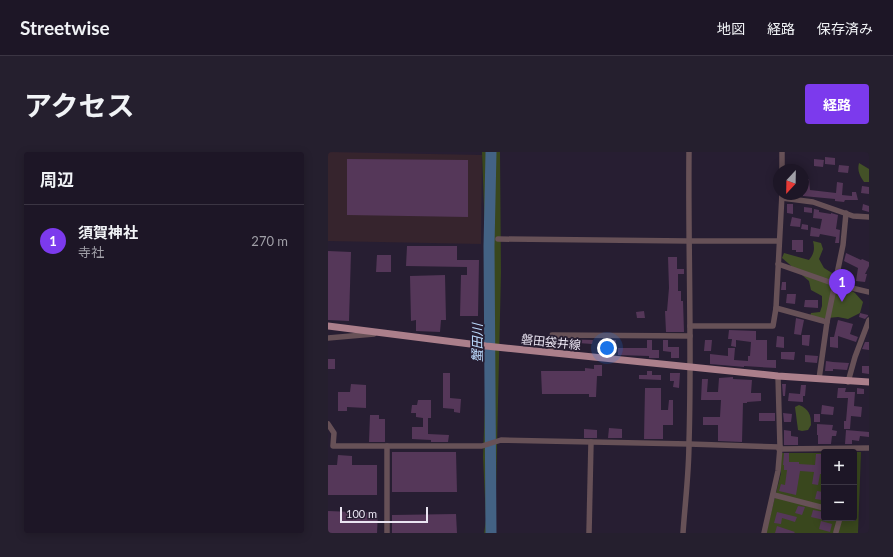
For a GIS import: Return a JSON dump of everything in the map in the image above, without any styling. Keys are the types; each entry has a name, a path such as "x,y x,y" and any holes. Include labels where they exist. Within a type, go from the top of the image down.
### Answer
{"main road":[{"name":"磐田袋井線","path":"328,326 499,348 690,368 848,382 869,382"}],"street":[{"path":"683,533 689,444 690,368 688,152"},
{"path":"782,152 782,164"},
{"path":"690,326 773,326 776,308 782,200"},
{"path":"803,200 854,216 869,217"},
{"path":"819,379 843,245 846,213"},
{"path":"498,239 779,241"},
{"path":"778,264 835,284 869,292"},
{"path":"776,308 828,322"},
{"path":"848,382 855,357 869,320"},
{"path":"328,338 381,333"},
{"path":"550,353 552,335 690,336"},
{"path":"764,533 774,495 778,470 778,376"},
{"path":"328,424 334,433 333,446 482,446 501,440 689,444 779,448 869,448"},
{"path":"589,533 591,442"},
{"path":"387,533 388,446"},
{"path":"774,495 821,507"},
{"path":"837,533 839,521"}],"shaded area":[{"path":"328,152 482,155 481,244 328,241"}],"green space":[{"path":"482,152 500,152 501,272 495,533 484,533 486,520 483,457 488,318"},
{"path":"859,163 869,169 869,182 864,182 861,178 858,166"},
{"path":"813,241 821,243 823,249 819,259 824,268 832,273 832,279 855,293 863,302 860,313 848,319 838,317 818,319 810,317 811,313 820,312 822,306 822,296 811,290 809,281 782,258 784,253 809,260 814,251"},
{"path":"799,405 805,408 810,415 811,425 808,430 798,430 795,407"},
{"path":"857,452 861,452 858,533 766,533 781,473 781,453 821,453 821,521 857,521"}],"building":[{"path":"825,157 835,158 835,165 825,164"},
{"path":"347,159 468,160 468,217 347,215"},
{"path":"814,159 824,160 823,167 814,166"},
{"path":"839,165 849,166 848,173 838,172"},
{"path":"809,179 810,190 836,193 837,182 843,183 842,195 852,196 852,192 856,192 858,200 845,200 844,202 835,201 835,199 809,197"},
{"path":"862,186 869,187 869,194 861,193"},
{"path":"787,204 793,204 793,214 787,213"},
{"path":"863,204 869,206 869,212 862,210"},
{"path":"804,207 812,208 812,213 804,212"},
{"path":"814,209 819,210 819,212 838,215 836,229 840,230 839,243 835,243 836,237 820,234 819,237 810,236 811,227 820,229 822,219 813,218"},
{"path":"792,217 801,219 800,227 790,226"},
{"path":"802,224 808,225 808,230 801,229"},
{"path":"792,240 803,240 803,252 796,252 796,250 792,250"},
{"path":"407,246 457,246 457,260 479,260 478,316 460,316 461,275 467,275 467,267 406,266"},
{"path":"328,251 351,252 349,321 328,320"},
{"path":"846,253 869,262 869,266 865,274 867,274 865,282 856,281 858,268 844,261"},
{"path":"377,255 391,255 391,272 376,272"},
{"path":"668,257 677,257 677,269 684,269 684,274 678,274 678,291 681,291 681,301 683,301 684,332 666,332 665,311 667,311 669,288"},
{"path":"841,274 852,276 851,282 840,280"},
{"path":"445,275 446,320 441,320 440,332 416,331 416,320 411,321 410,276"},
{"path":"782,282 786,282 786,290 781,290"},
{"path":"787,294 796,294 795,304 786,303"},
{"path":"805,300 818,300 818,308 804,307"},
{"path":"644,311 645,318 637,318 636,312"},
{"path":"860,313 868,316 865,319 859,317"},
{"path":"796,318 804,320 801,335 794,334"},
{"path":"838,320 853,324 850,334 858,337 856,342 838,336 838,348 830,347 830,337 834,337"},
{"path":"729,330 756,331 756,340 767,340 767,360 776,360 776,368 710,364 710,354 728,356 728,348 735,348 734,360 748,361 751,342 736,340 736,347 731,346 732,339 728,339"},
{"path":"802,335 810,335 809,346 802,345"},
{"path":"777,336 784,337 784,348 776,347"},
{"path":"556,339 593,340 592,344 578,343 578,346 555,344"},
{"path":"611,340 616,340 616,347 611,347"},
{"path":"647,340 652,340 652,350 659,350 659,358 649,358 649,356 618,355 618,348 647,348"},
{"path":"663,340 668,340 668,347 679,347 679,358 671,358 671,352 663,351"},
{"path":"705,340 712,340 711,351 704,351"},
{"path":"865,342 869,342 869,350 862,349"},
{"path":"781,352 795,352 794,360 781,359"},
{"path":"805,355 818,356 817,363 805,362"},
{"path":"328,359 335,359 335,369 328,369"},
{"path":"826,361 849,363 847,370 833,369 833,371 825,371"},
{"path":"594,365 602,365 602,376 597,376 596,397 589,397 589,394 542,394 541,371 585,371 585,368 594,369"},
{"path":"862,366 869,366 869,374 862,373"},
{"path":"647,371 652,371 652,375 661,375 661,380 639,379 639,375 647,375"},
{"path":"443,373 450,373 450,398 461,399 460,413 454,412 454,409 443,408"},
{"path":"670,373 680,373 679,388 673,387 674,381 670,381"},
{"path":"733,377 733,379 752,380 751,393 761,393 761,401 743,403 742,442 718,441 718,425 703,425 703,417 720,417 721,400 701,400 702,379 708,379 707,392 718,392 719,378"},
{"path":"351,384 366,385 366,408 347,407 347,411 338,411 338,392 350,392"},
{"path":"782,384 786,384 785,396 783,396"},
{"path":"801,385 806,385 803,402 788,401 789,393 800,394"},
{"path":"645,388 661,388 661,410 668,410 669,400 673,400 673,425 663,425 663,439 644,439"},
{"path":"838,388 846,388 845,392 855,392 854,406 862,407 861,417 851,416 850,429 844,429 848,398 837,398"},
{"path":"857,388 864,389 864,394 857,394"},
{"path":"418,400 431,400 431,418 428,418 428,434 449,435 448,442 431,442 431,440 412,439 412,427 423,427 423,418 416,417 416,413 411,413 412,405 417,405"},
{"path":"822,405 834,407 833,415 821,414"},
{"path":"759,413 775,413 775,421 759,421"},
{"path":"783,413 792,414 791,422 784,422"},
{"path":"814,414 820,414 820,422 814,422"},
{"path":"370,415 379,415 379,419 385,419 385,442 369,442"},
{"path":"817,424 833,425 832,430 837,431 836,436 832,436 831,444 818,444"},
{"path":"609,428 622,429 622,438 608,438"},
{"path":"584,429 597,430 597,438 584,438"},
{"path":"784,430 791,431 791,436 798,437 798,445 784,445"},
{"path":"846,430 869,432 869,437 860,436 859,441 852,440 852,444 845,444"},
{"path":"392,452 456,452 457,492 392,492"},
{"path":"784,453 789,453 789,462 815,465 816,454 821,454 821,474 818,485 812,484 814,472 800,471 796,495 779,491 781,484 785,485 787,470 784,470"},
{"path":"338,455 352,456 352,465 377,465 377,495 328,495 328,465 337,465"},
{"path":"817,491 821,492 821,500 815,499"},
{"path":"798,506 805,507 802,515 795,513"},
{"path":"813,510 821,511 821,519 811,517"},
{"path":"328,511 378,513 377,533 328,533"},
{"path":"777,512 797,517 795,522 782,518 781,524 774,523"},
{"path":"456,514 457,533 392,533 392,515"},
{"path":"821,521 832,524 830,532 819,529"},
{"path":"777,526 795,532 775,533"}],"waterway":[{"name":"蟹田川","path":"491,152 489,246 491,533"}],"place":[{"name":"須賀神社","path":"842,302"}]}
